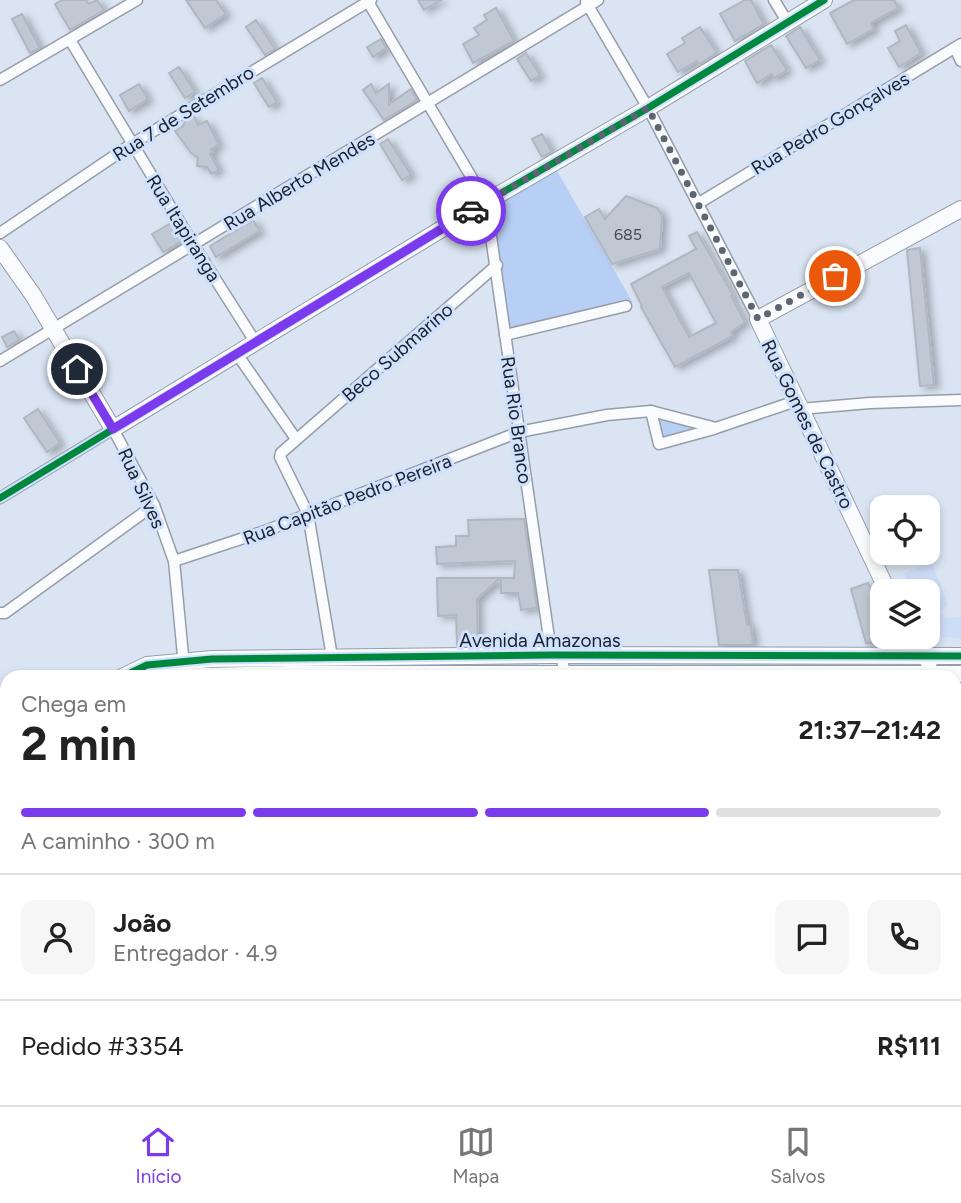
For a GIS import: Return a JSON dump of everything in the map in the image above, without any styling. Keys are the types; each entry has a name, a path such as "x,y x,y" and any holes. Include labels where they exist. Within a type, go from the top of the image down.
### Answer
{"street":[{"path":"0,80 137,0"},
{"path":"774,0 788,23"},
{"path":"0,498 824,0"},
{"path":"369,1 486,202"},
{"name":"Rua 7 de Setembro","path":"0,233 132,144 369,1"},
{"name":"Rua Alberto Mendes","path":"0,361 429,103 590,2"},
{"name":"Rua Gomes de Castro","path":"590,2 699,202 882,579"},
{"name":"Rua Itapiranga","path":"70,40 193,244 256,342"},
{"path":"958,46 961,61"},
{"name":"Rua Pedro Gonçalves","path":"699,202 958,46"},
{"name":"Rua Rio Branco","path":"486,202 549,638 561,656 559,670"},
{"path":"758,319 961,209"},
{"name":"Rua Silves","path":"0,248 54,330 113,429 154,505 174,562 184,668"},
{"name":"Beco Submarino","path":"296,439 496,265"},
{"path":"505,335 626,306"},
{"path":"237,354 296,439 284,448 280,457 308,514 332,657"},
{"path":"651,411 657,441 662,445 798,405 961,400"},
{"name":"Rua Capitão Pedro Pereira","path":"174,562 244,539 519,432 607,415 651,411 716,428"},
{"path":"3,613 154,505"},
{"name":"Rua Rio Branco","path":"543,656 549,638"},
{"path":"908,649 908,657 914,670"},
{"path":"920,649 932,670"},
{"path":"543,656 554,670"},
{"name":"Avenida Amazonas","path":"162,670 297,670 332,657 961,656"}],"shaded area":[{"path":"553,164 633,303 509,334 487,203"},
{"path":"653,413 694,427 708,430 661,445"},
{"path":"924,565 933,565 938,579 906,579 904,573"},
{"path":"940,584 948,605 941,611 943,618 961,617 961,638 940,637"},
{"path":"536,660 539,670 312,670 310,661"},
{"path":"568,660 905,661 905,670 570,670"}],"building":[{"path":"62,0 86,0 89,4 97,0 104,10 70,30 55,4"},
{"path":"186,0 216,0 226,14 205,28"},
{"path":"418,0 441,0 424,10"},
{"path":"745,0 751,0 764,24 735,41 720,14"},
{"path":"854,0 894,0 898,8 871,23 874,29 847,44 830,13"},
{"path":"496,8 514,41 473,63 463,44 479,35 474,28 487,20 484,15"},
{"path":"22,14 40,48 30,53 12,19"},
{"path":"256,20 275,49 265,55 246,27"},
{"path":"906,25 921,53 899,67 888,48 900,41 895,31"},
{"path":"700,27 717,53 678,72 667,54 685,43 682,38"},
{"path":"800,27 820,60 806,68 786,36"},
{"path":"381,39 386,48 373,57 367,47"},
{"path":"771,45 787,70 774,78 772,74 757,83 745,61"},
{"path":"526,53 540,75 531,81 517,59"},
{"path":"179,67 195,92 185,98 169,73"},
{"path":"262,78 277,102 269,107 254,83"},
{"path":"139,84 148,99 129,111 120,95"},
{"path":"371,84 376,93 389,84 389,104 411,89 417,100 384,120 363,90"},
{"path":"194,116 198,125 207,121 219,145 211,149 213,152 210,154 219,170 211,174 207,167 197,166 198,158 175,131"},
{"path":"542,134 552,152 542,157 532,139"},
{"path":"388,139 411,175 402,180 380,144"},
{"path":"626,196 657,208 660,212 660,249 612,264 585,217 599,209 605,219"},
{"path":"253,220 260,231 216,257 210,246"},
{"path":"171,223 182,241 163,252 152,234"},
{"path":"697,232 733,295 731,296 745,322 731,332 733,336 675,367 631,284 696,249 689,236","holes":["689,273 716,323 689,337 662,287"]},
{"path":"920,248 934,385 920,386 907,250"},
{"path":"14,331 19,340 7,347 2,337"},
{"path":"38,409 60,443 47,452 24,418"},
{"path":"524,519 537,608 521,610 518,593 501,593 501,578 514,578 515,561 437,564 436,547 456,546 456,536 469,536 468,520"},
{"path":"709,570 738,570 753,645 719,645"},
{"path":"437,578 500,578 477,599 478,644 457,645 456,615 438,616"},
{"path":"868,583 870,587 870,643 866,643 851,589"}],"cycle path":[{"path":"0,498 824,0"},
{"path":"137,670 147,665 212,659 552,655 961,656"}],"way so far":[{"path":"471,211 648,108 758,319 835,276"}],"route":[{"path":"77,369 113,429 471,211"}]}
